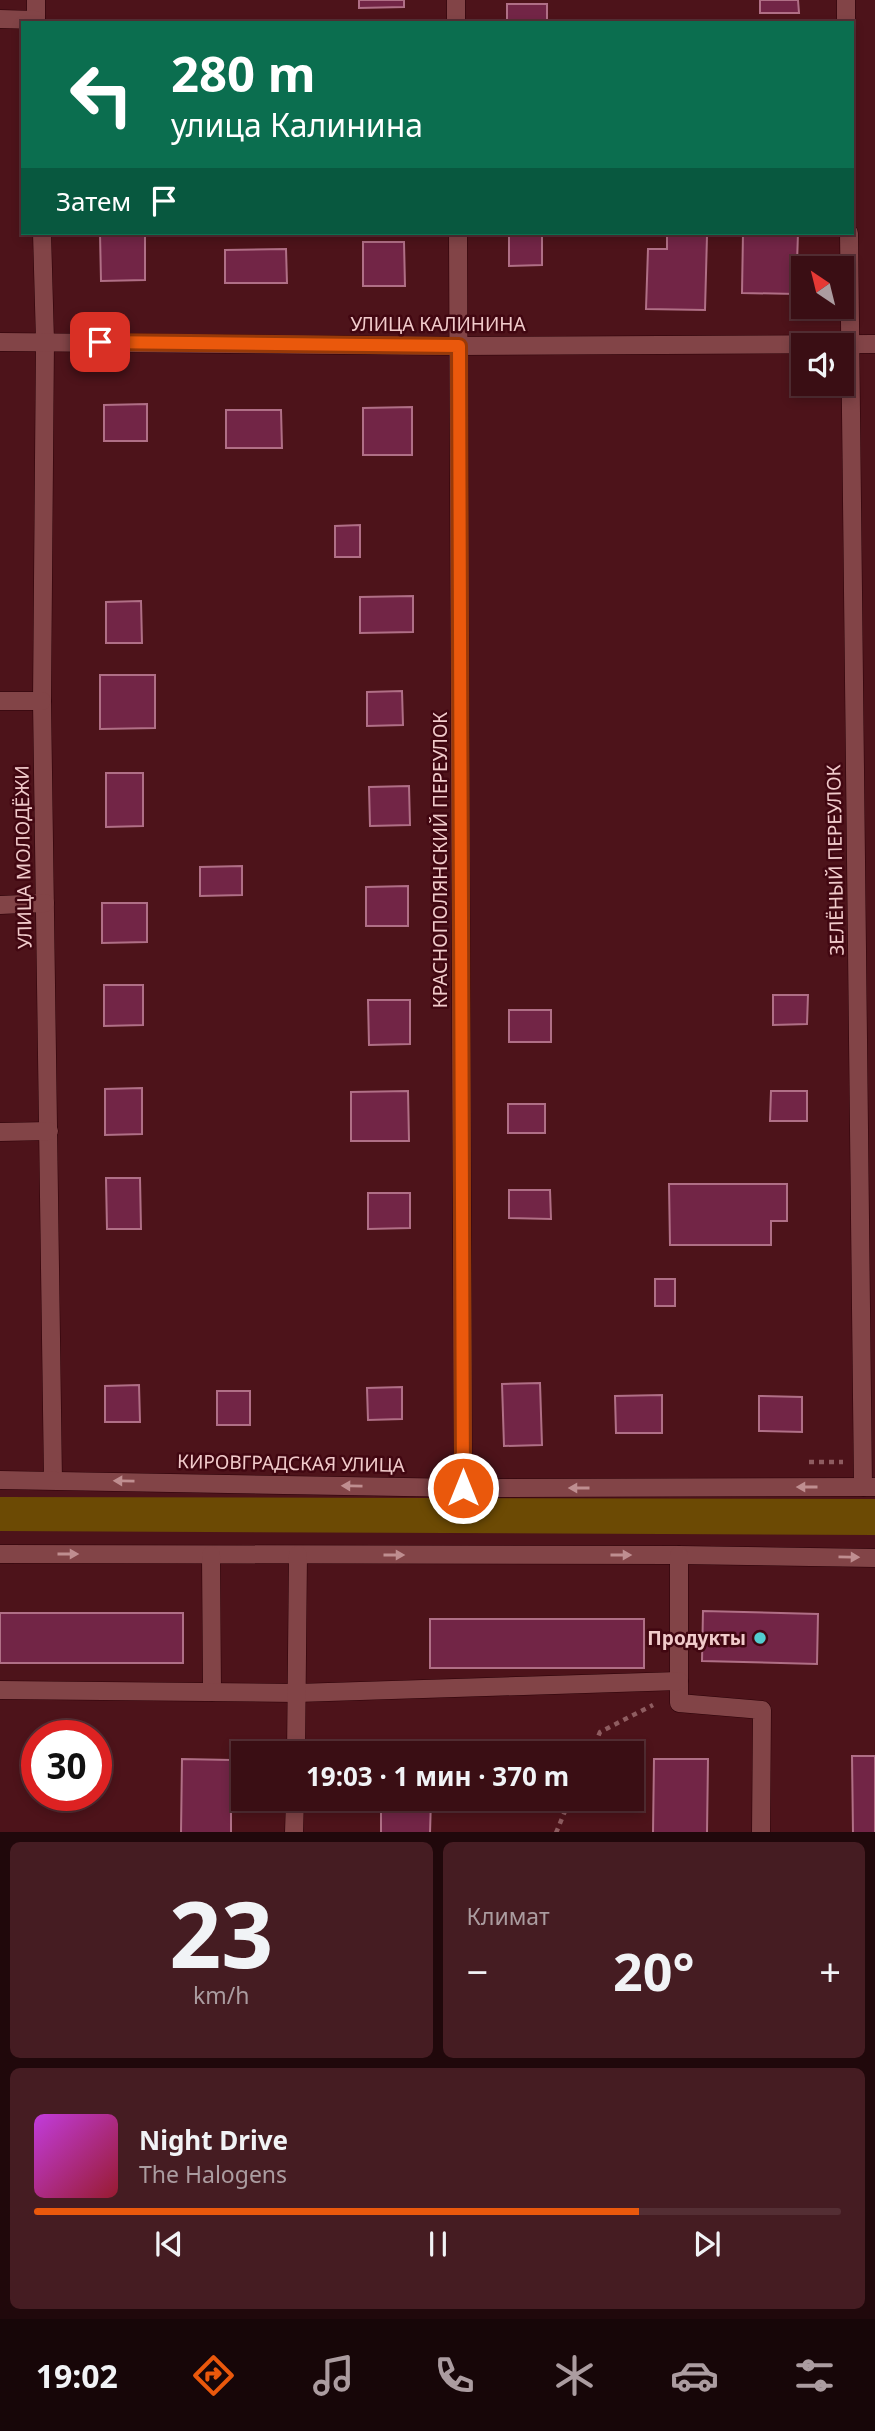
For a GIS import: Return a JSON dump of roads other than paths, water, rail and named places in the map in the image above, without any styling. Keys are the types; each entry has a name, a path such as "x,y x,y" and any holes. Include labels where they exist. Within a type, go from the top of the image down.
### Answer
{"street":[{"path":"0,19 36,21 36,0"},
{"path":"456,0 456,21"},
{"path":"846,0 846,21"},
{"name":"УЛИЦА МОЛОДЁЖИ","path":"42,235 45,341 42,701 53,1480"},
{"name":"КРАСНОПОЛЯНСКИЙ ПЕРЕУЛОК","path":"458,235 463,1488"},
{"name":"ЗЕЛЁНЫЙ ПЕРЕУЛОК","path":"849,235 851,333"},
{"name":"УЛИЦА КАЛИНИНА","path":"0,342 459,346 791,344"},
{"name":"УЛИЦА КАЛИНИНА","path":"854,344 875,344"},
{"name":"ЗЕЛЁНЫЙ ПЕРЕУЛОК","path":"852,396 869,1487"},
{"path":"0,701 42,701"},
{"path":"0,905 45,903"},
{"path":"0,1132 49,1131"},
{"name":"КИРОВГРАДСКАЯ УЛИЦА","path":"0,1480 463,1488 869,1487"},
{"path":"0,1554 679,1555 875,1558"},
{"path":"211,1555 212,1692"},
{"path":"296,1741 298,1555"},
{"path":"679,1555 679,1703 762,1710 761,1832"},
{"path":"0,1690 298,1693 679,1686"},
{"path":"294,1832 295,1811"}],"place":[{"name":"Продукты","path":"760,1638"}]}
